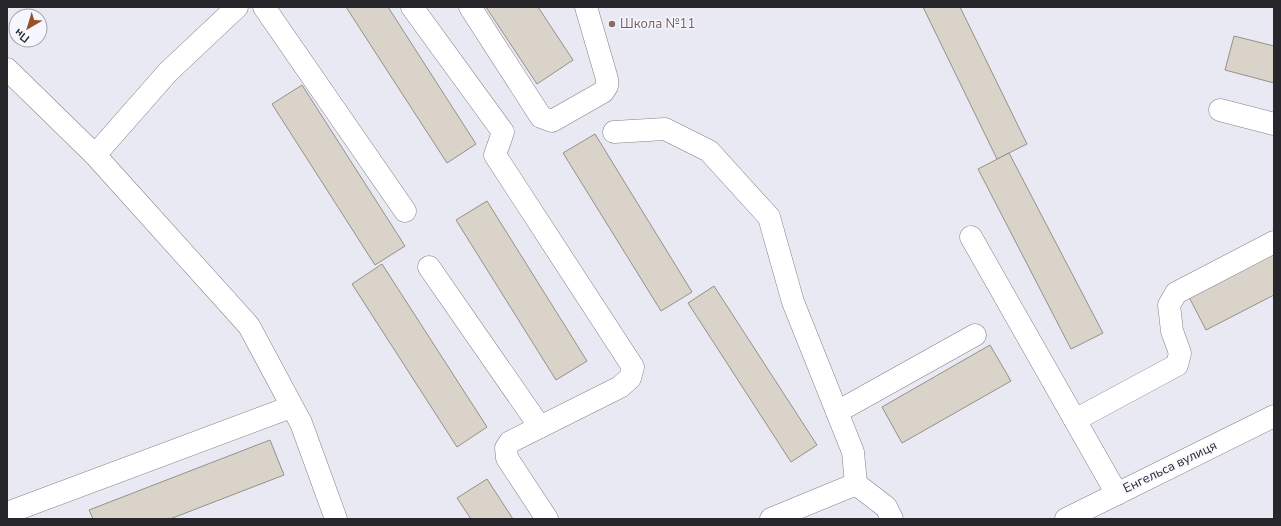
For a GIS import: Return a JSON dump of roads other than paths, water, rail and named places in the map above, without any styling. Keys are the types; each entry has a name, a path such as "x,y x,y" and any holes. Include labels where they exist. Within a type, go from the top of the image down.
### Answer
{"street":[{"path":"95,155 168,72 237,7"},
{"path":"264,7 405,212"},
{"path":"412,7 503,132 495,155 632,367 630,378 620,387 510,442 506,448 507,458 547,519"},
{"path":"470,7 541,117 552,121 603,92 607,86 607,79 586,7"},
{"path":"7,69 95,155 249,326 291,407 301,423 336,519"},
{"path":"1220,110 1274,124"},
{"path":"614,132 666,129 709,150 769,217 793,302 854,452 856,484 886,507 892,519"},
{"path":"971,237 1117,494"},
{"path":"1075,420 1177,365 1180,354 1172,331 1169,305 1176,292 1274,242"},
{"path":"429,267 540,427"},
{"path":"837,412 975,335"},
{"path":"7,513 291,407"},
{"name":"Енгельса вулиця","path":"1066,519 1274,416"},
{"path":"771,519 856,484"}],"place":[{"name":"Школа №11","path":"612,24"}]}
